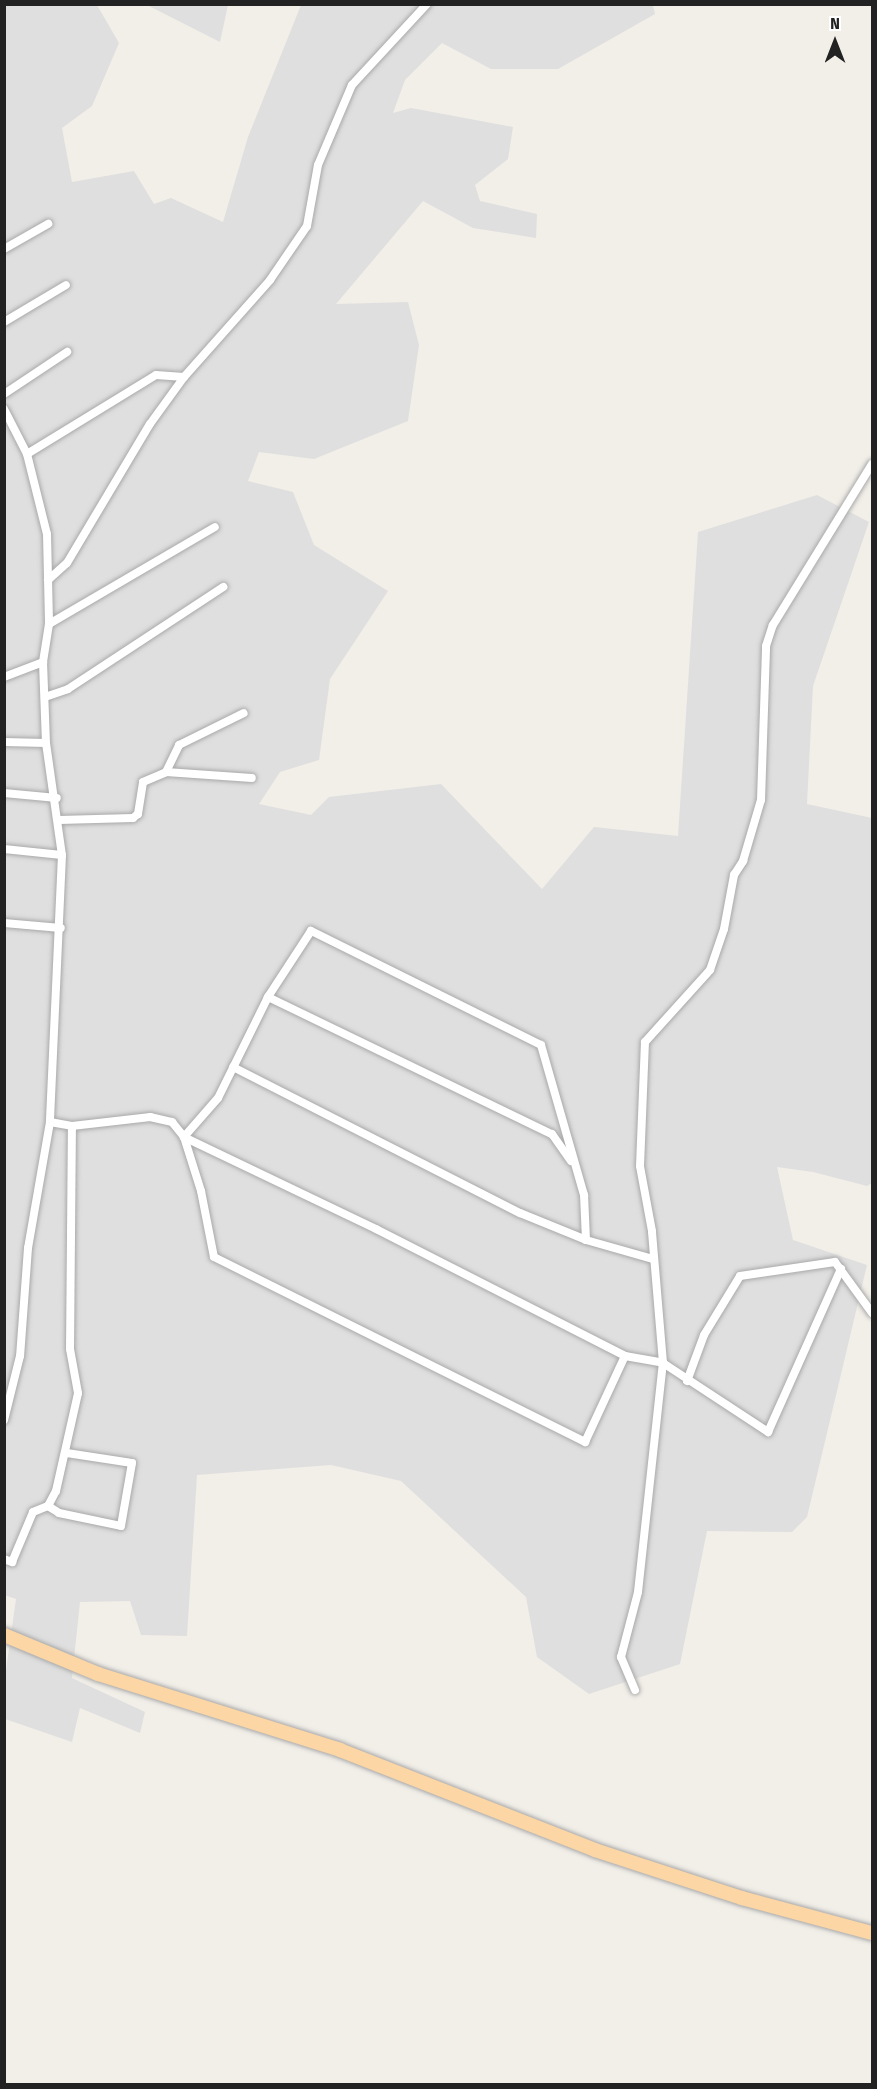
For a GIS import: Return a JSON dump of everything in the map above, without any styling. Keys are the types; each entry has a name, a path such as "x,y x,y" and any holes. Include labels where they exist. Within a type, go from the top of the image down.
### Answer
{"main road":[{"path":"4,1635 109,1678 340,1750 595,1850 742,1898 873,1933"}],"street":[{"path":"48,580 67,562 150,424 184,376 270,280 307,226 318,165 352,85 427,4"},
{"path":"4,249 48,224"},
{"path":"4,322 66,285"},
{"path":"4,394 67,352"},
{"path":"27,454 156,375 184,376"},
{"path":"4,409 27,454 47,534 49,624 43,662 46,743 57,798 62,855 61,928 50,1122 28,1248 20,1356 4,1420"},
{"path":"635,1690 621,1657 638,1592 663,1363 653,1259 640,1166 645,1042 710,970 724,929 734,875 743,861 761,800 766,646 773,625 873,464"},
{"path":"49,624 215,527"},
{"path":"45,697 68,689 223,587"},
{"path":"4,677 43,662"},
{"path":"166,772 179,745 244,713"},
{"path":"4,741 46,743"},
{"path":"59,820 133,818 138,814 143,782 166,772 252,778"},
{"path":"4,793 57,798"},
{"path":"4,849 62,855"},
{"path":"4,923 61,928"},
{"path":"184,1137 218,1098 268,997 310,931 541,1045 584,1195 586,1240"},
{"path":"268,997 552,1134 576,1167"},
{"path":"233,1067 520,1213 586,1240 653,1259"},
{"path":"50,1122 72,1126 150,1118 172,1122 184,1137 201,1191 214,1257 585,1442 625,1356"},
{"path":"4,1559 12,1562 33,1512 48,1506 67,1453 78,1393 70,1349 72,1126"},
{"path":"184,1137 376,1229 625,1356 663,1363 687,1381 768,1432 841,1269"},
{"path":"687,1381 704,1335 740,1276 835,1262 873,1313"},
{"path":"48,1506 59,1514 121,1526 132,1463 67,1453"}],"shaded area":[{"path":"5,5 97,5 119,43 92,106 62,128 72,182 134,171 154,204 171,198 223,222 248,137 301,5 653,5 655,14 558,69 491,69 442,43 405,80 393,113 411,108 513,127 508,159 475,185 480,201 537,214 536,238 473,228 423,201 336,304 408,302 419,345 408,421 314,459 259,452 248,481 293,492 314,545 388,591 330,679 319,760 280,772 259,804 311,815 329,797 441,784 542,889 594,827 678,836 698,532 817,495 869,522 813,686 807,804 872,818 872,1183 867,1186 813,1172 777,1167 793,1240 867,1265 807,1517 792,1532 707,1531 680,1664 589,1694 537,1657 526,1597 401,1481 331,1465 197,1475 187,1636 141,1635 130,1601 80,1602 72,1678 145,1712 140,1733 80,1708 72,1742 5,1719 5,1677 16,1599 4,1595"},
{"path":"147,5 228,5 220,42"}]}
